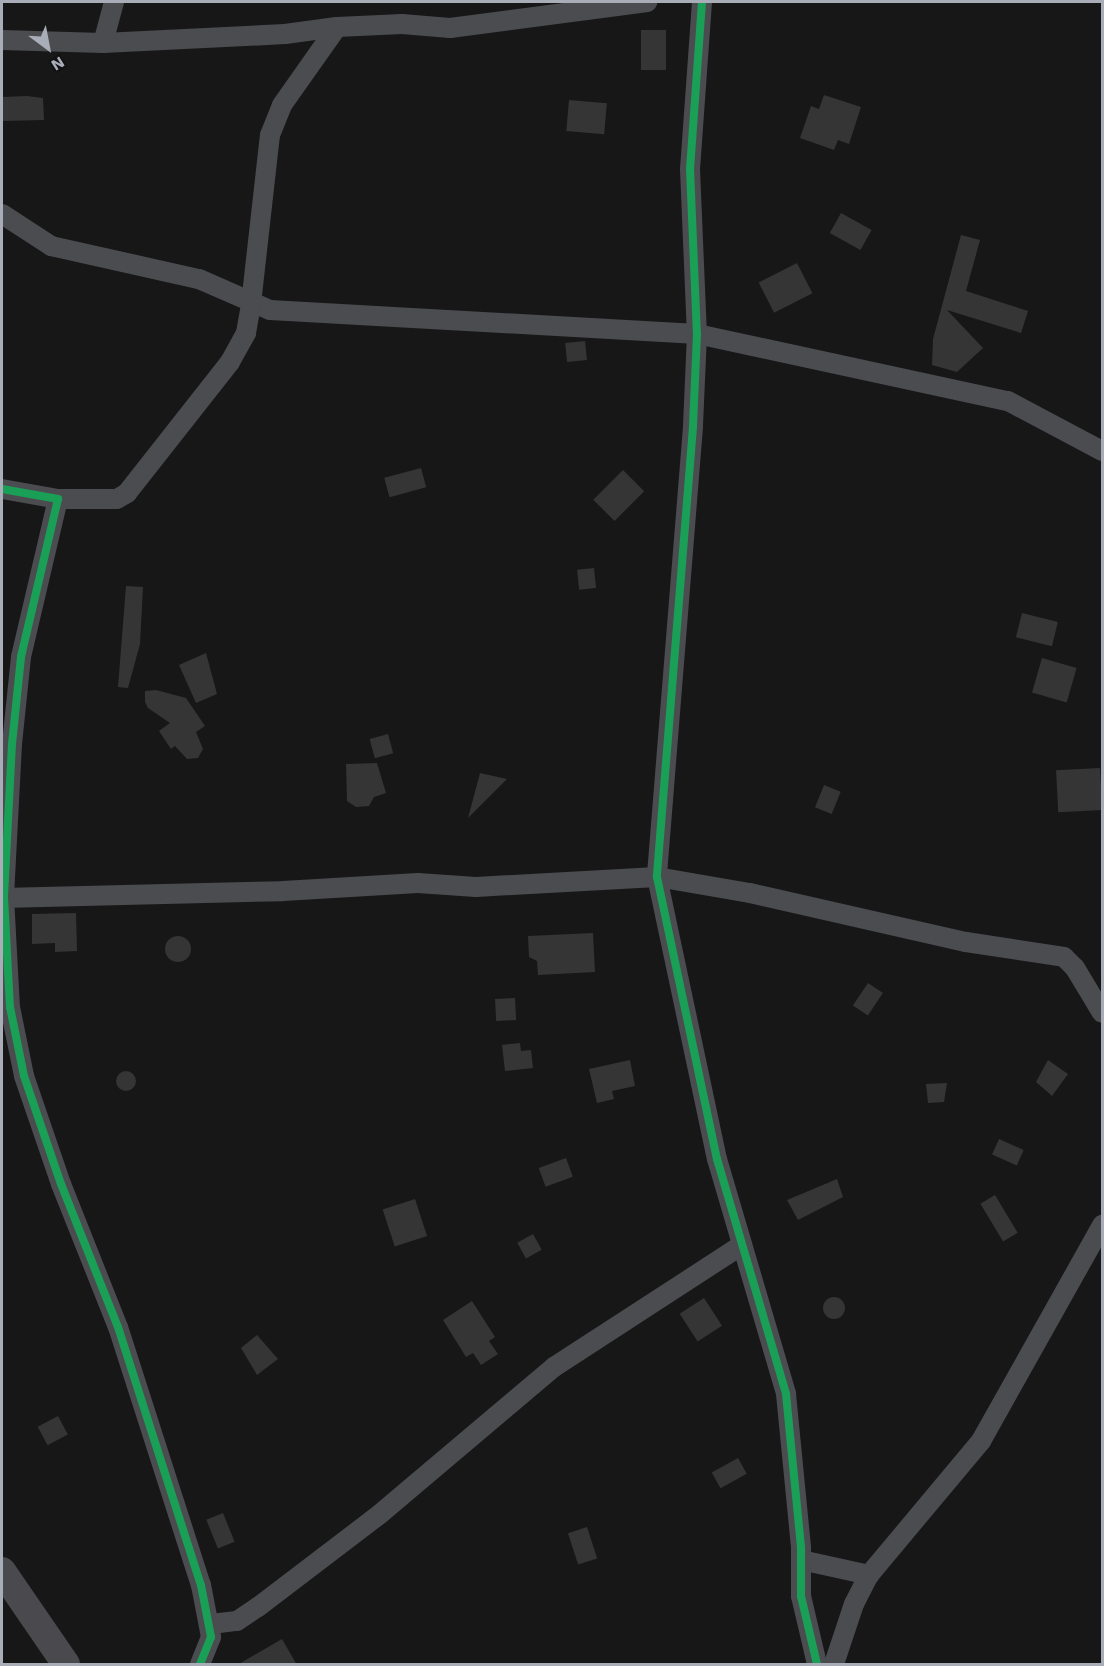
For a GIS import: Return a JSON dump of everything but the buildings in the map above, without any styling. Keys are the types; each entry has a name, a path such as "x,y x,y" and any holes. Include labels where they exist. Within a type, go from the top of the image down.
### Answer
{"street":[{"path":"104,43 114,2"},
{"path":"2,40 104,43 285,34 337,27 402,24 450,28 647,2"},
{"path":"702,2 690,169 697,334 657,878 717,1159 786,1394 805,1621 817,1665"},
{"path":"2,489 58,499 117,499 136,485 230,362 246,333 270,135 282,105 337,27"},
{"path":"2,214 51,246 199,279 228,288 251,304 286,311 697,334 1008,401 1102,451"},
{"path":"58,499 21,657 12,744 3,898 6,967 24,1076 61,1184 118,1327 211,1624 211,1637 200,1665"},
{"path":"3,898 283,891 418,883 476,887 657,878 750,893 966,942 1064,957 1075,968 1102,1013"},
{"path":"834,1665 854,1604 869,1575 981,1441 1102,1225"},
{"path":"211,1624 237,1621 258,1607 372,1521 554,1366 742,1245"},
{"path":"801,1560 869,1575"},
{"path":"2,1571 66,1665"}],"cycle path":[{"path":"702,2 690,169 697,334 693,427 657,877 717,1159 786,1394 801,1548 801,1596 817,1664"},
{"path":"2,489 58,499 21,657 12,744 4,897 10,1007 24,1076 61,1184 118,1327 201,1585 211,1637 200,1664"}]}
